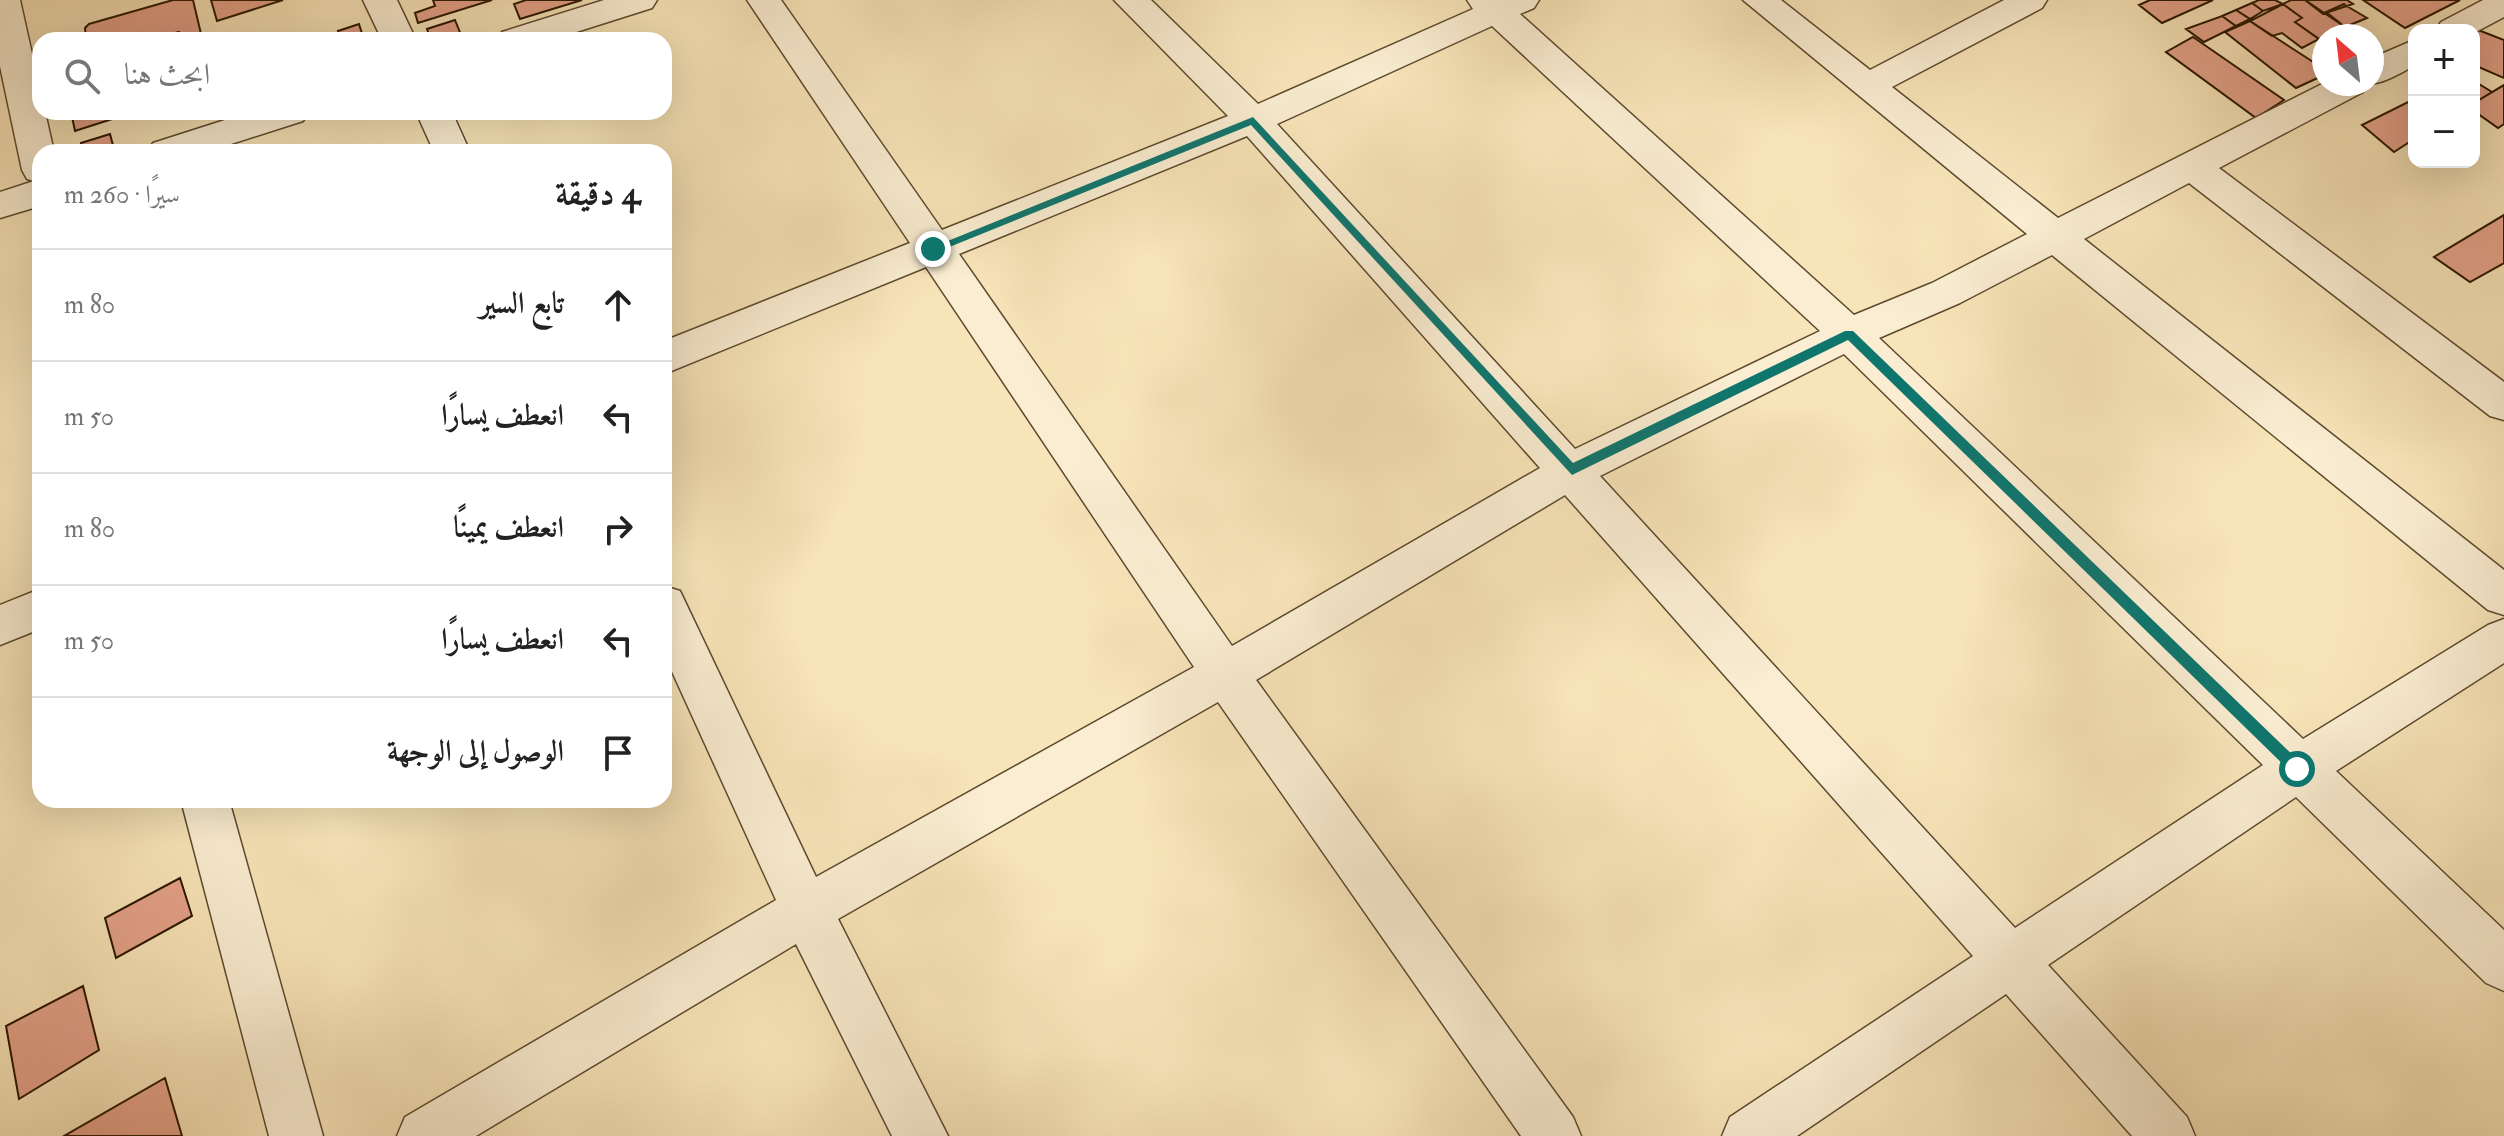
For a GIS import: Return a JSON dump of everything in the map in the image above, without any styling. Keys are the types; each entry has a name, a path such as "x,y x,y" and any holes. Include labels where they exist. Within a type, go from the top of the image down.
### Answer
{"street":[{"path":"3,0 34,144"},
{"path":"380,0 395,32"},
{"path":"539,32 640,0"},
{"path":"764,0 1225,674 1554,1136"},
{"path":"1131,0 1253,120 1572,470 2168,1136"},
{"path":"1760,0 2504,596"},
{"path":"1867,86 2030,0"},
{"path":"672,355 1253,120 1501,4 1849,334 2297,769 2504,965"},
{"path":"2464,24 2501,4"},
{"path":"2384,67 2408,54"},
{"path":"424,1136 806,910 1225,674 1572,470 1849,334 1946,293 2328,96"},
{"path":"191,144 265,120"},
{"path":"438,120 448,144"},
{"path":"2193,167 2504,404"},
{"path":"0,205 32,195"},
{"path":"0,625 32,612"},
{"path":"672,622 806,910 921,1136"},
{"path":"1749,1136 2297,769 2504,639"},
{"path":"207,808 296,1136"}],"building":[{"path":"173,0 193,0 201,32 85,32 89,24"},
{"path":"211,0 283,0 217,21"},
{"path":"433,0 492,0 418,23 415,13 435,6"},
{"path":"526,0 582,0 520,19 514,4"},
{"path":"2150,0 2213,0 2162,23 2139,5"},
{"path":"2275,0 2283,4 2263,11 2252,3"},
{"path":"2291,0 2305,0 2341,24 2312,24 2312,34 2295,22 2302,18 2283,4"},
{"path":"2305,0 2347,0 2353,4 2323,14"},
{"path":"2363,0 2460,0 2408,24 2405,28"},
{"path":"2252,3 2263,11 2250,19 2236,10"},
{"path":"2283,4 2302,18 2295,22 2312,34 2312,43 2302,48 2282,33 2272,36 2250,21"},
{"path":"2344,4 2367,18 2352,24 2341,24 2326,12"},
{"path":"2236,10 2250,19 2236,26 2222,16"},
{"path":"2222,16 2236,26 2204,42 2186,29"},
{"path":"455,20 460,32 428,32 427,29"},
{"path":"2250,21 2312,61 2312,81 2296,88 2225,32"},
{"path":"359,24 362,32 338,32"},
{"path":"2480,31 2504,40 2504,78 2480,68"},
{"path":"2193,37 2284,100 2256,118 2166,52"},
{"path":"2480,85 2492,92 2480,99"},
{"path":"2504,85 2504,124 2498,128 2480,115 2480,99"},
{"path":"2408,102 2408,143 2394,152 2362,125"},
{"path":"73,120 109,120 75,131"},
{"path":"110,134 113,144 81,144"},
{"path":"2504,215 2504,263 2470,282 2434,257"},
{"path":"180,878 192,916 116,958 105,918"},
{"path":"83,986 99,1050 19,1099 6,1026"},
{"path":"165,1078 182,1136 64,1136"}],"route":[{"path":"933,249 1253,120 1572,470 1849,334 2297,769"}]}
